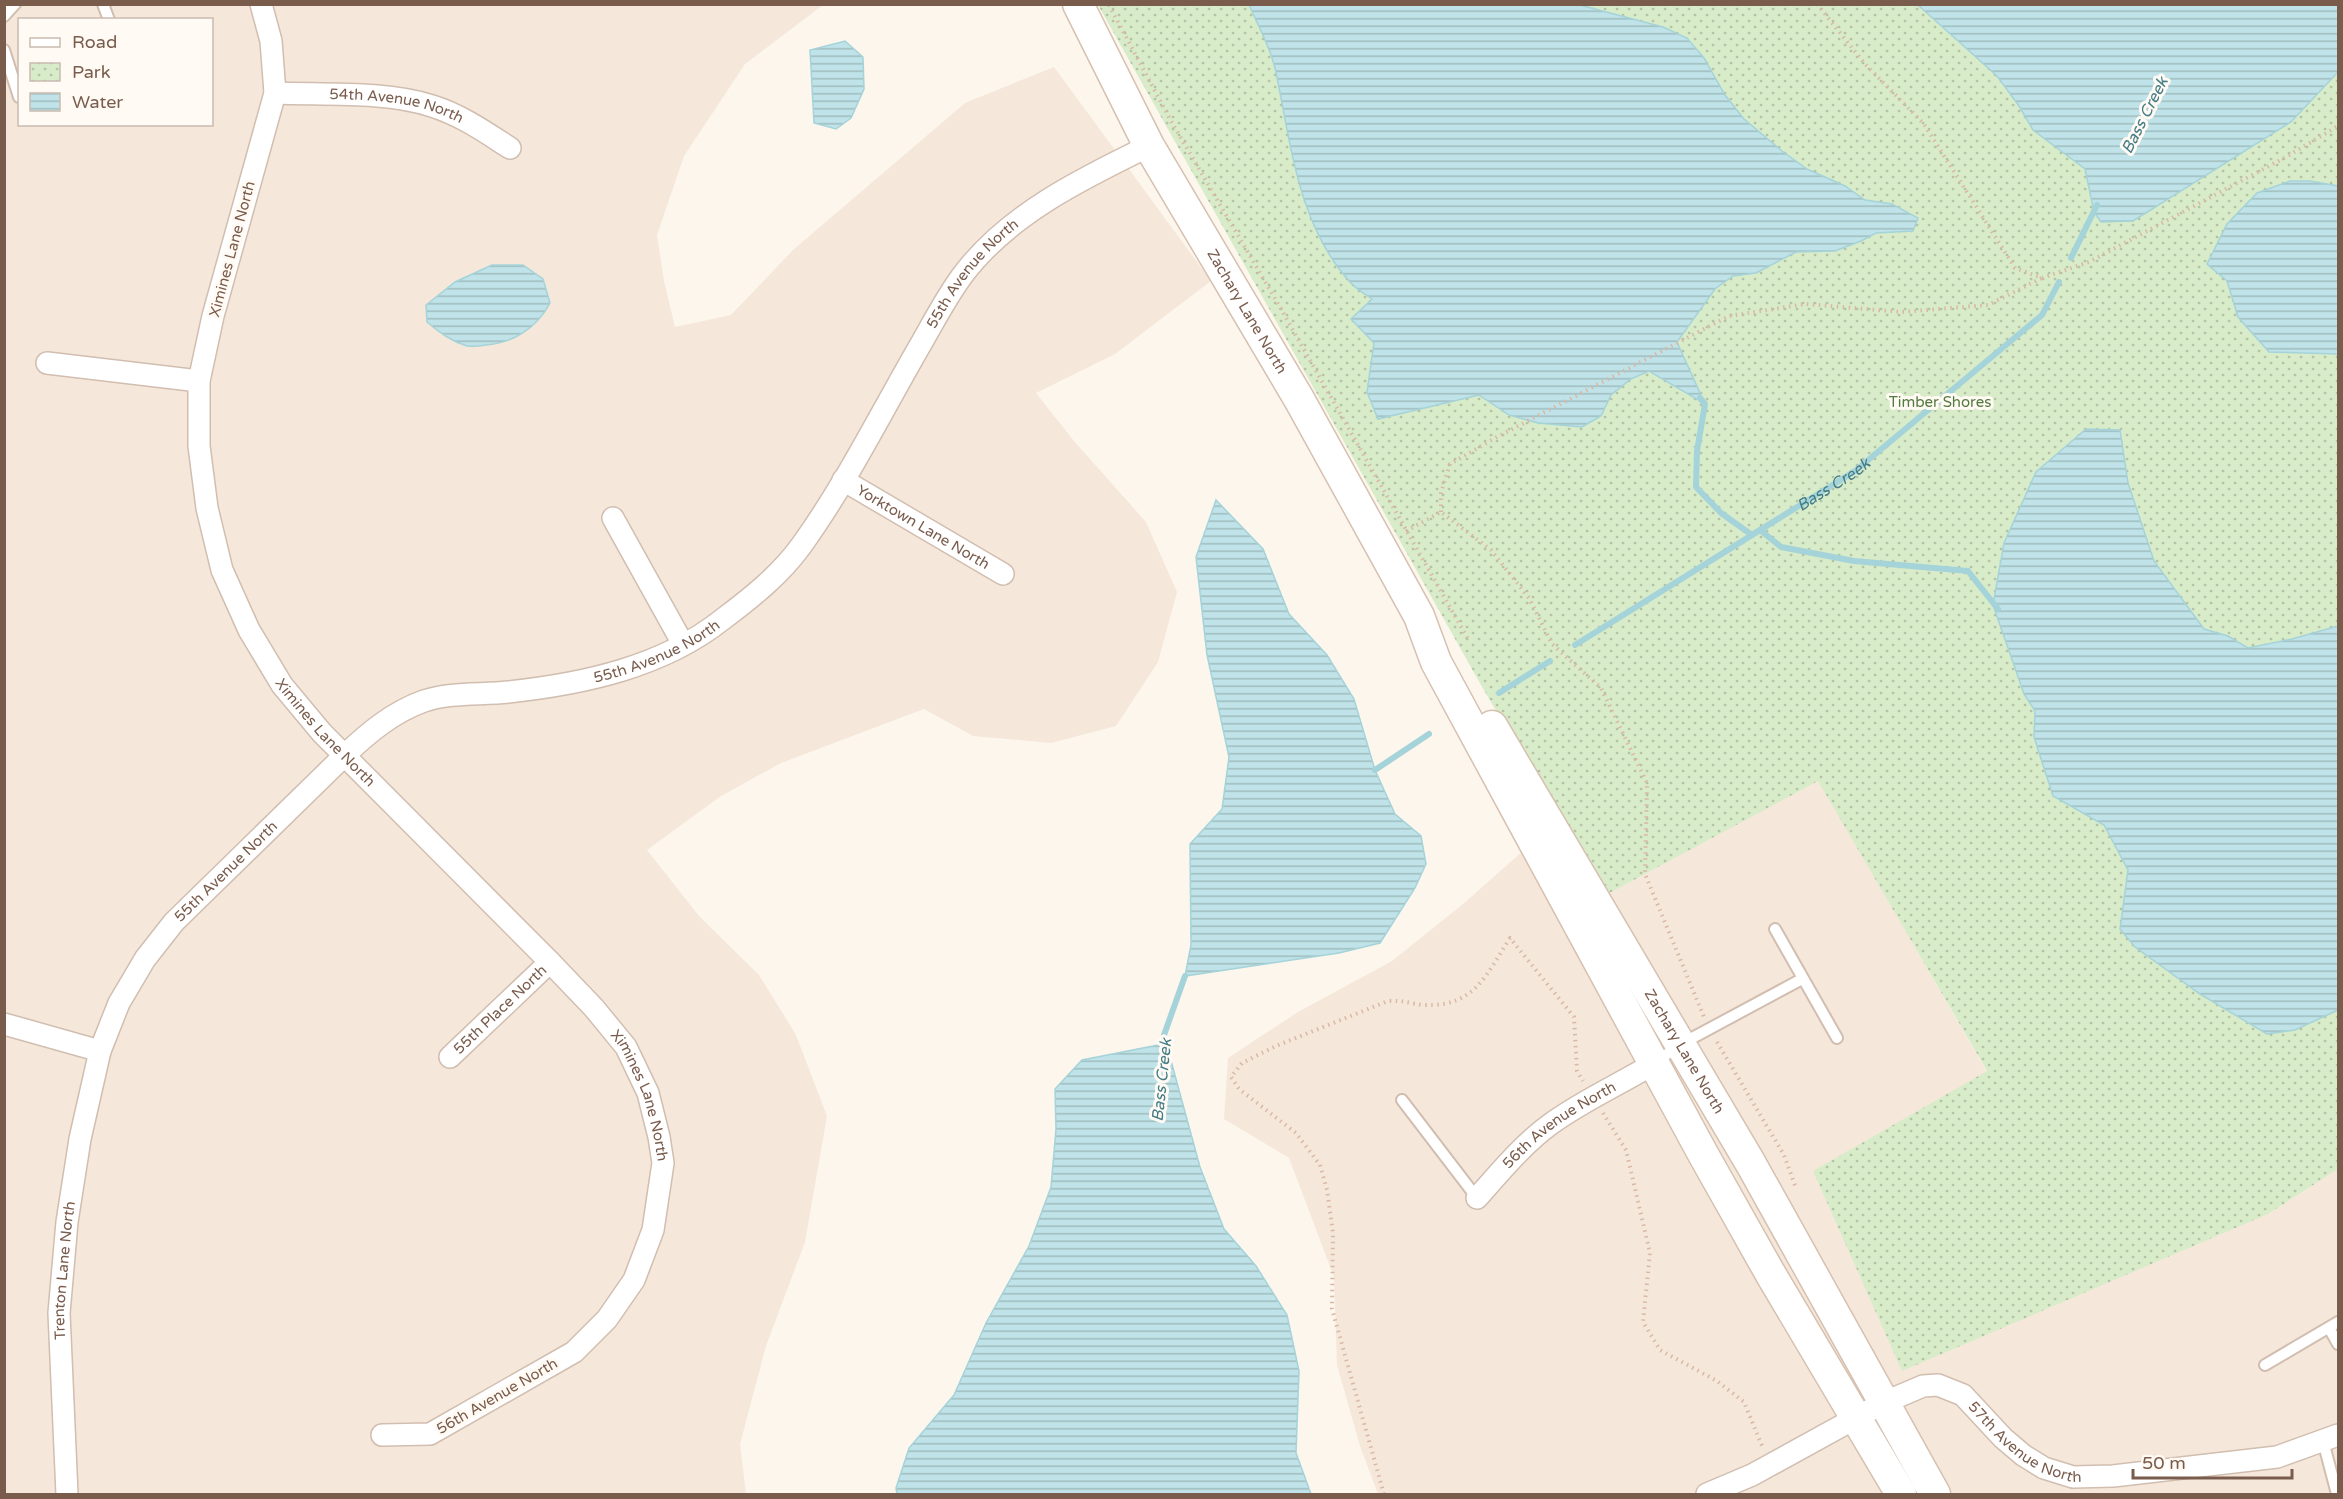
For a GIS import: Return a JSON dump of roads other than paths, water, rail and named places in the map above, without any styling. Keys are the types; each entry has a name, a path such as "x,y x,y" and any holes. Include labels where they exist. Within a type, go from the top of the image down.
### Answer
{"street":[{"name":"Ximines Lane North","path":"261,4 271,41 275,93 213,316 199,381 199,446 207,508 222,570 249,630 282,685 322,733 594,1008 626,1047 648,1093 663,1163 653,1230 634,1280 607,1319 574,1352"},
{"name":"Zachary Lane North","path":"1078,4 1149,146 1299,399 1419,616 1436,662 1653,1064 1770,1273 1901,1494"},
{"name":"54th Avenue North","path":"275,93 392,98 432,105 466,119 510,148"},
{"name":"55th Avenue North","path":"100,1051 120,1003 144,959 174,922 368,733 393,715 425,700 561,686 645,662 683,644 720,622 762,588 800,547 843,480 962,275 987,248 1019,221 1055,196 1149,146"},
{"path":"47,363 199,381"},
{"name":"Yorktown Lane North","path":"843,480 1003,574"},
{"path":"614,518 683,644"},
{"name":"Zachary Lane North","path":"1419,616 1449,653 1681,1044 1751,1164 1935,1494"},
{"name":"55th Place North","path":"450,1057 549,962"},
{"path":"4,1024 100,1051"},
{"name":"Trenton Lane North","path":"66,1494 59,1313 67,1222 80,1140 100,1051"},
{"name":"56th Avenue North","path":"1477,1198 1513,1158 1550,1124 1653,1064"},
{"name":"56th Avenue North","path":"382,1435 430,1434 574,1352"},
{"name":"57th Avenue North","path":"1707,1494 1752,1475 1856,1417 1923,1386 1938,1385 1963,1395 2003,1438 2023,1455 2044,1468 2073,1477 2113,1476 2277,1457 2331,1438"}],"lane":[{"path":"4,16 15,4"},
{"path":"4,50 18,94"},
{"path":"1775,929 1837,1038"},
{"path":"1653,1064 1681,1044 1802,979"},
{"path":"1402,1100 1477,1198"},
{"path":"2265,1365 2334,1325 2338,1344"},
{"path":"2331,1438 2337,1494"}],"water":[{"path":"1249,5 1580,5 1663,27 1687,38 1704,58 1725,95 1744,119 1782,151 1807,169 1845,186 1865,200 1892,204 1918,218 1913,231 1876,233 1835,251 1796,252 1756,273 1733,276 1715,289 1677,342 1705,404 1649,371 1631,379 1611,395 1601,416 1582,427 1538,423 1509,415 1479,395 1378,419 1367,392 1374,343 1351,319 1372,299 1352,285 1332,259 1307,208 1292,153 1273,60"},
{"path":"1918,5 2338,5 2338,72 2291,122 2133,221 2101,222 2094,212 2085,169 2033,130 1997,76"},
{"path":"845,41 863,57 864,89 851,118 836,129 814,123 810,50"},
{"path":"2290,181 2310,181 2338,186 2338,354 2269,352 2238,317 2227,281 2207,264 2227,224 2257,193"},
{"path":"492,265 523,265 543,279 550,303 531,327 515,337 496,344 467,346 441,333 427,322 426,305 455,282"},
{"path":"2086,429 2120,430 2128,483 2154,561 2204,629 2228,636 2248,648 2338,626 2338,1010 2295,1030 2267,1034 2200,994 2135,947 2120,929 2128,870 2104,825 2053,796 2034,737 2035,711 2024,694 1993,605 2004,543 2036,472"},
{"path":"1216,500 1263,549 1289,614 1327,655 1354,699 1375,770 1395,814 1421,836 1426,864 1415,888 1380,943 1339,953 1185,976 1191,945 1190,844 1222,809 1229,757 1207,655 1196,557"},
{"path":"1164,1035 1200,1167 1224,1229 1256,1266 1287,1315 1299,1371 1296,1453 1311,1494 897,1494 896,1488 909,1448 954,1395 986,1323 1029,1246 1051,1187 1056,1129 1055,1089 1082,1060 1158,1045"}],"waterway":[{"name":"Bass Creek","path":"2071,258 2097,205"},
{"name":"Bass Creek","path":"1575,645 1855,471 2042,315 2059,282"},
{"path":"1700,398 1705,404 1697,451 1696,487 1721,513 1752,535"},
{"path":"1760,530 1781,547 1854,561 1968,571 1998,609"},
{"name":"Bass Creek","path":"1499,693 1550,661"},
{"name":"Bass Creek","path":"1375,770 1429,734"},
{"name":"Bass Creek","path":"1164,1035 1185,976"}],"park label":[{"name":"Timber Shores","path":"1940,402"}]}
